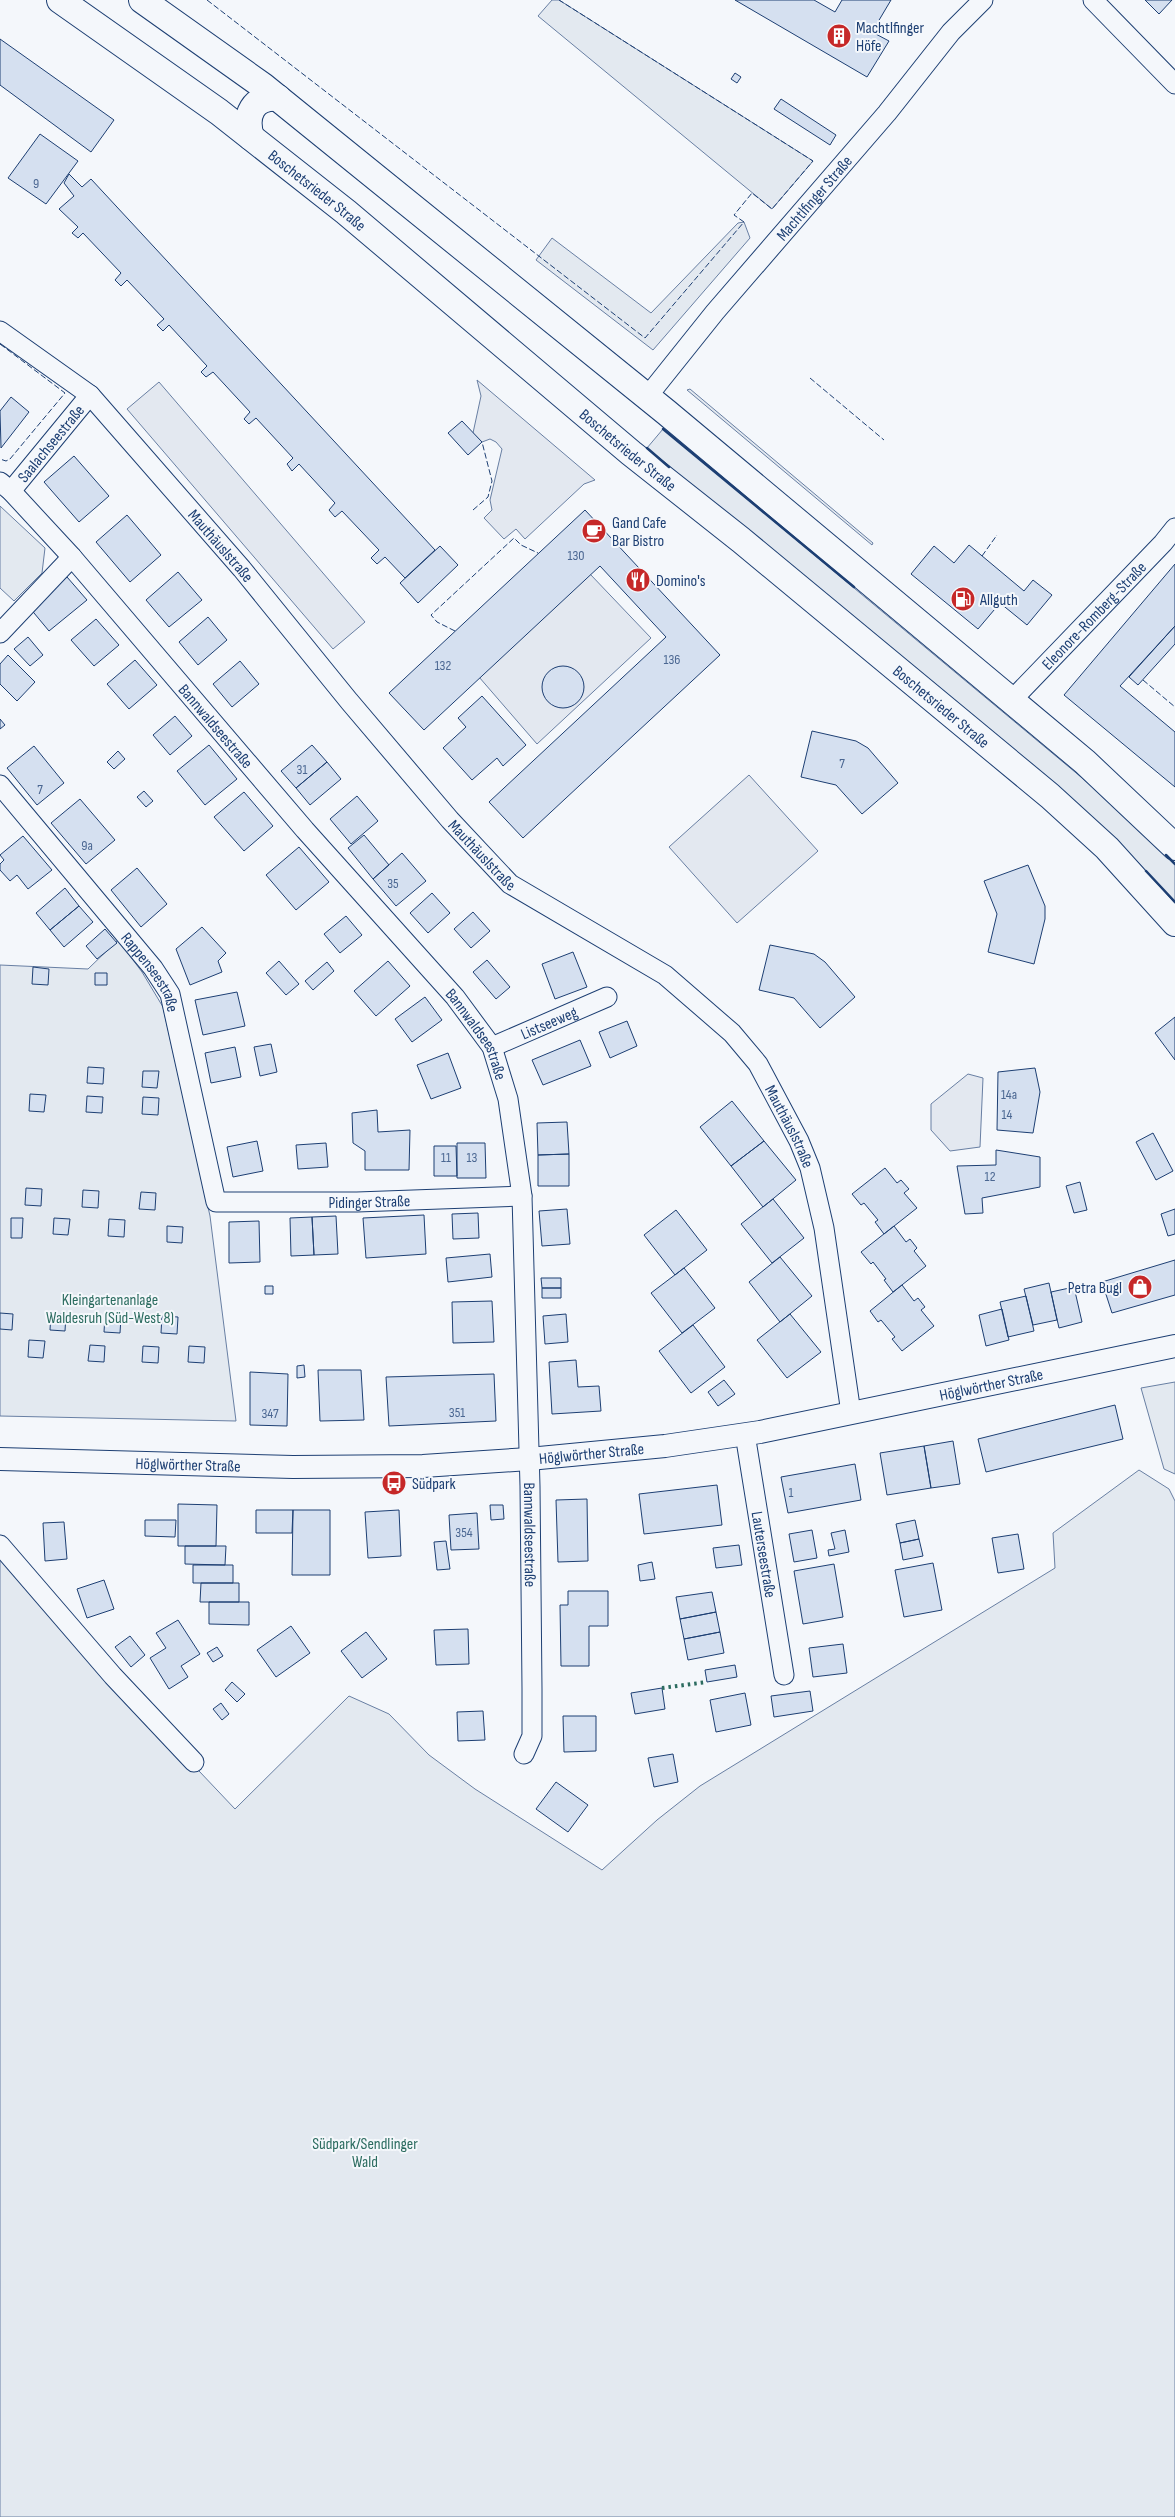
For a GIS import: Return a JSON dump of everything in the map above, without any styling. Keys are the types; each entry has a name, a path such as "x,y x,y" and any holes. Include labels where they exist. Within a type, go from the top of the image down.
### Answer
{"main road":[{"name":"Boschetsrieder Straße","path":"60,0 251,137 346,212 631,453 741,540 1050,796 1108,848 1175,922"},
{"path":"142,0 278,98 647,397 1086,762 1175,846"},
{"path":"251,137 247,122 249,112 258,102 264,99 278,98"}],"street":[{"name":"Machtlfinger Straße","path":"647,397 716,312 881,120 951,32 983,0"},
{"path":"1093,0 1175,84"},
{"name":"Mauthäuslstraße","path":"0,331 90,395 242,569 349,701 450,820 510,884 665,975 732,1033 758,1064 800,1141 810,1168 824,1228 851,1413"},
{"name":"Saalachseestraße","path":"5,487 90,395"},
{"name":"Bannwaldseestraße","path":"5,487 72,557 305,830 455,997 492,1047 508,1100 522,1196 529,1459 532,1736 524,1754"},
{"name":"Eleonore-Romberg-Straße","path":"1011,701 1163,543 1175,528"},
{"path":"0,633 72,557"},
{"name":"Rappenseestraße","path":"0,785 153,968 170,994 216,1202"},
{"name":"Listseeweg","path":"492,1047 607,997"},
{"name":"Pidinger Straße","path":"216,1202 357,1202 522,1196"},
{"name":"Höglwörther Straße","path":"0,1459 321,1467 423,1466 529,1459 664,1446 745,1434 1175,1346"},
{"name":"Lauterseestraße","path":"745,1434 784,1675"},
{"path":"0,1545 113,1676 194,1762"}],"green space":[{"path":"552,0 559,0 813,161 772,209 538,16"},
{"path":"744,222 750,238 653,350 536,260 552,238 651,313 738,223"},
{"path":"690,389 873,543 872,545 687,390"},
{"path":"663,429 1129,817 1175,864 1175,902 1132,856 1065,794 647,448"},
{"path":"0,506 45,548 42,573 14,601 0,588"},
{"name":"Kleingartenanlage Waldesruh (Süd-West 8)","path":"118,940 142,972 163,1007 210,1216 236,1421 0,1416 0,965 88,969"},
{"path":"1175,1382 1175,1474 1164,1469 1141,1388"},
{"name":"Südpark/Sendlinger Wald","path":"1139,1470 1169,1489 1175,1501 1175,2517 0,2517 0,1549 111,1678 235,1809 349,1696 389,1714 429,1755 475,1789 602,1870 657,1820 700,1786 1055,1568 1053,1533"}],"shaded area":[{"path":"477,380 595,480 584,484 525,539 516,529 504,539 484,518 492,510 490,500 502,449 496,442 490,439 482,442 473,433 481,396"},
{"path":"159,382 365,622 333,649 127,409"},
{"path":"590,574 651,638 537,744 479,677"},
{"path":"749,775 818,851 737,923 669,847"},
{"path":"968,1074 983,1078 980,1147 950,1151 931,1130 931,1104"}],"building":[{"name":"Machtlfinger Höfe","path":"735,0 814,0 835,12 842,0 891,0 872,32 889,41 867,77"},
{"path":"1145,0 1172,0 1159,14"},
{"path":"0,39 114,120 91,152 0,85"},
{"path":"735,73 741,77 737,83 731,79"},
{"path":"781,99 836,135 830,145 774,109"},
{"path":"40,134 78,161 46,204 8,178"},
{"path":"69,174 82,187 91,179 435,550 405,578 385,557 377,564 371,558 379,550 342,511 335,517 329,510 335,503 299,464 292,471 287,464 293,458 256,418 249,424 244,419 250,412 213,372 206,377 201,372 207,366 169,325 163,331 157,325 164,319 127,280 121,286 115,280 121,273 83,233 78,238 72,233 78,227 59,209 74,196 64,183"},
{"path":"11,397 29,412 1,448 0,411"},
{"path":"462,421 482,442 468,455 448,433"},
{"path":"74,456 109,496 79,522 44,482"},
{"path":"585,510 720,655 523,838 489,802 666,637 600,566 424,730 389,693"},
{"path":"127,515 161,555 130,582 96,542"},
{"path":"969,545 1024,591 1033,580 1052,595 1027,625 1000,603 978,629 911,574 934,546 954,563"},
{"path":"440,546 458,565 418,603 400,583"},
{"path":"1175,564 1175,626 1120,686 1175,732 1175,787 1064,695"},
{"path":"178,572 202,600 169,627 146,600"},
{"path":"67,577 87,600 49,631 29,607"},
{"path":"208,617 227,640 198,665 179,642"},
{"path":"96,619 119,645 94,666 71,640"},
{"path":"1175,626 1175,644 1138,685 1129,677"},
{"path":"28,637 43,655 30,666 14,649"},
{"path":"8,655 35,682 17,701 0,684 0,664"},
{"path":"135,660 157,685 129,709 107,684"},
{"path":"240,661 259,684 232,707 213,684"},
{"path":"567,666 575,669 581,675 584,687 581,699 575,705 559,708 551,705 545,699 542,683 545,675 551,669"},
{"path":"482,696 526,745 503,766 497,758 472,780 443,748 466,727 458,718"},
{"path":"175,716 192,736 170,755 153,735"},
{"path":"0,719 5,725 0,729"},
{"path":"812,731 856,741 868,748 898,783 862,814 836,785 801,777"},
{"path":"209,745 237,779 205,805 177,771"},
{"path":"312,745 327,762 296,788 281,771"},
{"path":"34,746 64,783 37,805 7,768"},
{"path":"118,751 125,759 114,769 107,762"},
{"path":"327,762 341,779 310,805 296,788"},
{"path":"144,791 153,801 146,807 137,797"},
{"path":"244,792 273,826 244,851 214,817"},
{"path":"357,796 378,821 351,844 330,819"},
{"path":"80,799 115,840 86,864 51,823"},
{"path":"364,835 389,865 373,879 348,848"},
{"path":"23,836 52,870 28,889 17,875 10,881 0,870 0,864 4,860 0,855"},
{"path":"299,847 329,882 296,910 266,875"},
{"path":"402,853 426,881 396,906 373,879"},
{"path":"1028,865 1045,906 1045,919 1034,964 988,952 997,914 984,881"},
{"path":"137,868 167,904 141,927 111,890"},
{"path":"65,888 79,906 50,930 36,913"},
{"path":"432,893 450,913 428,933 410,913"},
{"path":"79,906 93,922 64,947 50,930"},
{"path":"473,912 490,931 471,948 454,929"},
{"path":"346,916 362,935 340,953 324,934"},
{"path":"202,927 226,953 218,961 222,972 190,985 176,949"},
{"path":"105,929 117,943 97,959 86,946"},
{"path":"770,945 814,954 825,962 855,997 820,1028 794,998 759,990"},
{"path":"573,952 587,987 555,999 542,964"},
{"path":"487,960 510,987 496,999 473,972"},
{"path":"279,961 299,984 286,995 266,973"},
{"path":"388,961 410,986 376,1016 354,991"},
{"path":"327,962 334,971 313,990 305,981"},
{"path":"33,967 49,969 48,985 32,984"},
{"path":"95,973 107,973 107,985 95,985"},
{"path":"237,992 245,1026 203,1035 195,1000"},
{"path":"425,997 442,1020 412,1042 395,1019"},
{"path":"1175,1017 1175,1060 1155,1033"},
{"path":"627,1021 637,1046 610,1058 599,1032"},
{"path":"580,1040 591,1066 543,1085 532,1060"},
{"path":"271,1044 277,1072 260,1076 254,1047"},
{"path":"235,1047 241,1077 211,1083 205,1053"},
{"path":"448,1053 461,1088 431,1099 417,1065"},
{"path":"88,1067 104,1068 103,1084 87,1083"},
{"path":"1035,1068 1040,1092 1033,1133 997,1130 998,1072"},
{"path":"143,1071 159,1071 157,1088 142,1087"},
{"path":"30,1094 46,1095 44,1112 29,1111"},
{"path":"87,1096 103,1097 102,1113 86,1112"},
{"path":"143,1097 159,1098 158,1115 142,1114"},
{"path":"732,1101 764,1141 731,1166 700,1127"},
{"path":"377,1110 378,1132 410,1130 409,1170 365,1170 365,1151 353,1143 352,1113"},
{"path":"567,1122 569,1154 538,1155 537,1123"},
{"path":"1153,1133 1173,1171 1156,1180 1136,1142"},
{"path":"257,1141 263,1171 233,1177 227,1147"},
{"path":"764,1141 796,1180 763,1207 731,1166"},
{"path":"326,1143 328,1167 298,1169 296,1145"},
{"path":"457,1143 485,1143 486,1178 457,1178"},
{"path":"434,1146 456,1146 457,1176 434,1176"},
{"path":"996,1150 1040,1157 1040,1187 982,1198 983,1213 965,1214 957,1166 996,1165"},
{"path":"569,1154 569,1186 538,1186 538,1155"},
{"path":"885,1168 897,1183 901,1180 909,1189 904,1193 917,1208 884,1234 875,1222 878,1220 864,1203 861,1205 852,1194"},
{"path":"1080,1182 1087,1210 1074,1213 1066,1186"},
{"path":"26,1188 42,1189 41,1206 25,1205"},
{"path":"83,1190 99,1191 98,1208 82,1207"},
{"path":"141,1192 156,1193 155,1210 139,1209"},
{"path":"773,1199 804,1238 772,1263 741,1224"},
{"path":"567,1209 570,1244 542,1246 539,1211"},
{"path":"1175,1209 1175,1234 1168,1236 1161,1214"},
{"path":"676,1210 707,1250 675,1275 644,1235"},
{"path":"478,1213 479,1238 453,1239 452,1214"},
{"path":"424,1215 426,1254 366,1258 363,1218"},
{"path":"336,1216 338,1254 314,1255 312,1217"},
{"path":"312,1217 314,1255 291,1256 290,1218"},
{"path":"11,1218 23,1218 22,1238 11,1238"},
{"path":"54,1218 70,1219 68,1235 53,1234"},
{"path":"109,1219 125,1220 124,1237 108,1236"},
{"path":"259,1221 260,1262 229,1263 229,1222"},
{"path":"167,1226 183,1227 182,1243 167,1242"},
{"path":"894,1226 906,1242 910,1239 917,1248 914,1251 926,1266 893,1292 873,1262 871,1264 861,1252"},
{"path":"490,1254 492,1277 448,1282 446,1258"},
{"path":"780,1257 812,1296 780,1322 749,1282"},
{"path":"1175,1260 1175,1295 1112,1313 1102,1282"},
{"path":"684,1268 715,1308 682,1333 651,1293"},
{"path":"541,1278 561,1278 561,1288 542,1288"},
{"path":"1049,1283 1057,1320 1033,1325 1024,1289"},
{"path":"902,1285 914,1301 918,1298 925,1307 921,1310 934,1326 902,1351 892,1339 895,1337 881,1320 878,1322 870,1311"},
{"path":"265,1286 273,1286 273,1294 265,1294"},
{"path":"1074,1287 1082,1322 1059,1328 1051,1292"},
{"path":"542,1288 561,1288 561,1298 542,1298"},
{"path":"1026,1296 1034,1331 1008,1337 1000,1302"},
{"path":"492,1301 494,1342 453,1343 452,1302"},
{"path":"1002,1309 1009,1340 986,1346 979,1315"},
{"path":"0,1313 13,1314 12,1330 0,1329"},
{"path":"51,1313 66,1314 65,1331 50,1330"},
{"path":"566,1314 568,1342 545,1344 543,1316"},
{"path":"790,1314 821,1352 787,1378 757,1340"},
{"path":"105,1316 121,1317 120,1333 104,1332"},
{"path":"162,1316 178,1317 177,1334 161,1333"},
{"path":"693,1325 725,1367 691,1393 659,1351"},
{"path":"29,1340 45,1341 43,1358 28,1357"},
{"path":"90,1345 105,1346 104,1362 88,1361"},
{"path":"143,1346 159,1347 158,1363 142,1362"},
{"path":"189,1346 205,1347 204,1363 188,1362"},
{"path":"576,1360 578,1387 599,1386 601,1411 552,1414 549,1362"},
{"path":"304,1365 305,1377 297,1378 297,1366"},
{"path":"318,1370 361,1370 364,1420 320,1421"},
{"path":"250,1372 288,1374 287,1426 250,1425"},
{"path":"494,1374 496,1421 389,1426 386,1377"},
{"path":"724,1380 735,1394 718,1406 708,1392"},
{"path":"1115,1405 1123,1439 986,1472 978,1439"},
{"path":"953,1441 960,1484 931,1488 924,1446"},
{"path":"924,1446 931,1488 887,1495 880,1453"},
{"path":"855,1464 861,1500 788,1513 781,1477"},
{"path":"717,1485 722,1525 644,1534 639,1494"},
{"path":"587,1499 588,1561 558,1562 556,1500"},
{"path":"178,1504 217,1505 216,1546 178,1546"},
{"path":"490,1505 503,1505 504,1519 491,1520"},
{"path":"256,1510 293,1510 292,1533 256,1533"},
{"path":"293,1510 330,1510 330,1575 292,1575"},
{"path":"399,1510 401,1556 368,1558 365,1512"},
{"path":"477,1513 479,1549 451,1550 449,1515"},
{"path":"145,1520 176,1520 175,1537 145,1536"},
{"path":"915,1520 919,1539 900,1543 896,1524"},
{"path":"64,1522 67,1559 45,1561 43,1523"},
{"path":"812,1530 817,1558 794,1562 789,1534"},
{"path":"845,1530 849,1552 829,1556 828,1550 835,1549 831,1533"},
{"path":"1018,1534 1024,1569 998,1573 992,1538"},
{"path":"919,1539 923,1556 903,1560 900,1543"},
{"path":"446,1541 450,1569 437,1570 434,1542"},
{"path":"739,1545 742,1565 716,1568 713,1548"},
{"path":"185,1546 226,1546 225,1565 185,1564"},
{"path":"652,1562 655,1579 640,1581 638,1565"},
{"path":"933,1563 942,1610 904,1617 895,1570"},
{"path":"834,1564 843,1617 803,1624 794,1571"},
{"path":"193,1565 233,1565 233,1583 193,1583"},
{"path":"104,1580 114,1609 87,1618 77,1589"},
{"path":"201,1583 239,1583 239,1602 200,1602"},
{"path":"568,1591 608,1591 608,1626 589,1626 589,1666 561,1666 560,1605 568,1605"},
{"path":"712,1592 716,1612 680,1619 676,1597"},
{"path":"209,1602 249,1602 249,1625 209,1624"},
{"path":"716,1612 720,1632 684,1639 680,1619"},
{"path":"178,1620 200,1654 181,1666 188,1677 169,1689 150,1658 166,1648 156,1633"},
{"path":"291,1626 310,1653 276,1677 257,1650"},
{"path":"468,1629 469,1664 436,1665 434,1630"},
{"path":"366,1632 387,1659 362,1678 341,1651"},
{"path":"720,1632 724,1653 688,1660 684,1639"},
{"path":"130,1636 145,1655 131,1667 115,1647"},
{"path":"843,1644 847,1673 813,1677 809,1648"},
{"path":"217,1647 223,1656 213,1662 207,1653"},
{"path":"735,1665 737,1677 707,1682 705,1670"},
{"path":"232,1682 245,1694 237,1702 225,1690"},
{"path":"662,1688 665,1709 635,1714 631,1693"},
{"path":"810,1691 813,1711 774,1717 771,1696"},
{"path":"745,1693 751,1725 716,1732 710,1700"},
{"path":"221,1703 229,1714 222,1720 213,1709"},
{"path":"483,1711 485,1740 458,1741 457,1712"},
{"path":"563,1716 596,1716 596,1751 564,1752"},
{"path":"673,1754 678,1782 654,1787 648,1758"},
{"path":"556,1782 588,1805 568,1832 536,1809"}],"hedge":[{"path":"662,1688 707,1682"}],"fence":[{"path":"207,0 645,338 744,222 734,215 752,193 772,209 813,161 559,0"},
{"path":"0,344 65,393 10,459 6,461 0,459"},
{"path":"810,378 884,440"},
{"path":"473,510 488,497 492,481 482,442"},
{"path":"982,556 997,535"},
{"path":"455,631 437,622 431,615 514,538 521,545 538,553"},
{"path":"1143,680 1175,707"}],"wall":[{"path":"663,429 854,587"},
{"path":"647,448 669,467"},
{"path":"1166,855 1175,864"},
{"path":"1146,871 1175,902"}],"place":[{"name":"Machtlfinger Höfe","path":"839,36"},
{"name":"Gand Cafe Bar Bistro","path":"594,531"},
{"name":"Domino's","path":"638,580"},
{"name":"Allguth","path":"963,599"},
{"name":"Petra Bugl","path":"1140,1287"},
{"name":"Südpark","path":"394,1483"}]}
